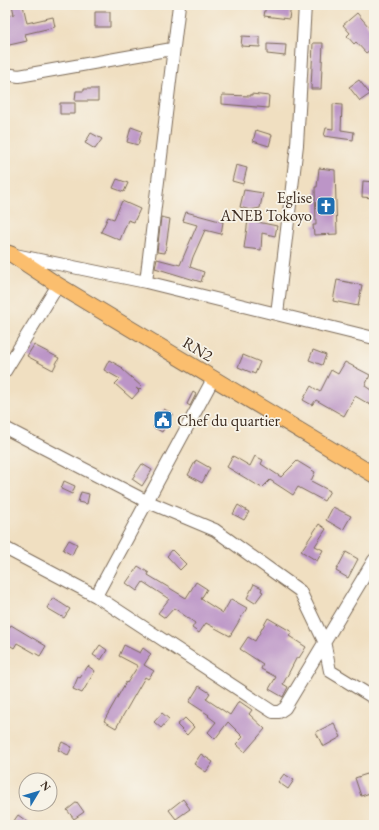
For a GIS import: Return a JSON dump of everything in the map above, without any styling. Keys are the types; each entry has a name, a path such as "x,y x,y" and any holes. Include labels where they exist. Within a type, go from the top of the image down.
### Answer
{"main road":[{"name":"RN2","path":"8,253 58,286 374,475"}],"street":[{"path":"146,282 172,49 179,5"},
{"path":"277,314 297,145 305,5"},
{"path":"5,74 19,76 172,49"},
{"path":"8,253 146,282 374,338"},
{"path":"5,371 58,286"},
{"path":"96,596 213,379"},
{"path":"5,428 146,501 215,530 300,591 324,642 330,672 374,698"},
{"path":"5,548 96,596 273,712 279,712 285,708 374,560"}],"building":[{"path":"12,5 23,5 27,23 53,17 55,27 25,34 27,41 5,46 5,30 7,30 5,16 14,14"},
{"path":"266,5 291,5 289,19 264,16"},
{"path":"95,12 110,12 110,27 95,27"},
{"path":"357,13 374,33 374,47 366,53 356,42 354,44 347,36 350,33 343,25"},
{"path":"242,36 260,37 260,47 241,46"},
{"path":"313,43 323,43 321,89 311,89"},
{"path":"267,44 286,45 285,56 267,54"},
{"path":"359,80 370,94 360,101 349,87"},
{"path":"84,89 98,89 98,101 75,101 76,91 84,91"},
{"path":"251,94 269,96 268,108 222,104 222,95 251,96"},
{"path":"60,103 75,103 75,114 60,114"},
{"path":"333,104 342,105 341,130 354,132 353,140 324,136 326,128 333,129"},
{"path":"131,127 142,131 138,145 127,142"},
{"path":"256,130 272,135 269,146 253,141"},
{"path":"91,133 102,139 95,149 85,143"},
{"path":"236,165 247,168 243,184 232,181"},
{"name":"Eglise ANEB Tokoyo","path":"319,168 335,170 337,234 314,235 313,225 316,225 315,187 317,187"},
{"path":"117,179 128,183 124,192 113,188"},
{"path":"363,181 374,182 374,198 362,197"},
{"path":"244,190 263,193 260,208 250,210 240,207"},
{"path":"122,201 140,209 134,222 128,220 120,240 101,232 108,217 114,219"},
{"path":"186,212 223,222 221,234 205,230 193,257 190,267 204,272 201,282 155,268 157,259 180,265 197,225 183,221"},
{"path":"161,217 170,219 165,253 157,252"},
{"path":"248,220 277,226 275,236 262,233 261,250 244,248"},
{"path":"337,280 362,285 358,306 333,301"},
{"path":"34,345 59,358 53,370 27,356"},
{"path":"313,350 326,355 322,365 309,360"},
{"path":"243,355 260,362 255,374 238,367"},
{"path":"109,360 123,368 122,369 142,387 139,390 136,388 139,391 132,399 115,384 120,379 104,370"},
{"path":"345,362 370,375 365,386 374,392 374,407 355,396 344,416 316,400 312,405 303,400 311,386 320,392 331,370 338,374"},
{"path":"193,392 196,394 190,406 187,404"},
{"name":"Chef du quartier","path":"164,409 173,414 162,432 153,427"},
{"path":"233,456 250,466 255,456 263,460 261,464 281,477 297,461 315,472 311,481 330,491 324,501 298,487 293,495 270,480 262,488 227,467"},
{"path":"196,460 210,468 202,483 188,475"},
{"path":"142,464 152,470 142,486 132,479"},
{"path":"64,481 75,486 72,494 61,489"},
{"path":"81,492 89,494 87,504 78,502"},
{"path":"238,505 249,512 244,520 233,514"},
{"path":"333,507 351,516 343,530 326,520"},
{"path":"319,524 326,529 315,546 323,550 317,561 301,551"},
{"path":"69,540 77,544 72,555 63,550"},
{"path":"172,550 186,564 180,570 167,556"},
{"path":"346,552 358,559 348,578 336,571"},
{"path":"138,566 149,573 148,575 186,598 196,582 207,589 201,599 223,613 231,599 247,608 230,636 206,623 199,633 192,628 195,623 174,608 165,618 158,613 169,599 143,582 137,591 126,583"},
{"path":"254,584 262,588 261,591 263,592 255,603 247,598"},
{"path":"53,598 70,609 64,618 47,608"},
{"path":"268,618 292,632 289,636 306,647 299,658 297,657 283,684 288,687 283,697 269,689 276,677 261,669 263,664 240,649 248,637 255,641"},
{"path":"11,625 46,646 40,656 17,643 14,648 5,642 5,635"},
{"path":"100,645 107,650 101,660 93,655"},
{"path":"124,645 140,653 143,648 151,654 144,665 154,671 148,679 145,677 116,728 104,721 126,682 127,683 138,666 119,656"},
{"path":"88,666 95,671 82,693 73,689 78,677 80,678"},
{"path":"199,686 210,693 206,699 230,715 239,701 252,710 249,714 265,729 245,752 236,744 243,737 228,722 215,739 208,732 216,722 208,716 209,715 189,702"},
{"path":"162,713 169,719 161,728 154,722"},
{"path":"185,718 194,727 187,735 177,725"},
{"path":"334,723 341,737 323,747 316,732"},
{"path":"62,742 72,747 68,755 58,750"},
{"path":"201,754 213,762 206,772 194,764"},
{"path":"284,774 294,780 288,789 278,782"},
{"path":"367,774 373,792 361,796 355,778"},
{"path":"183,799 190,809 176,819 169,810"},
{"path":"77,802 84,812 74,819 67,810"},
{"path":"18,815 32,825 11,825"}],"place":[{"name":"Eglise ANEB Tokoyo","path":"326,206"},
{"name":"Chef du quartier","path":"163,420"}]}
